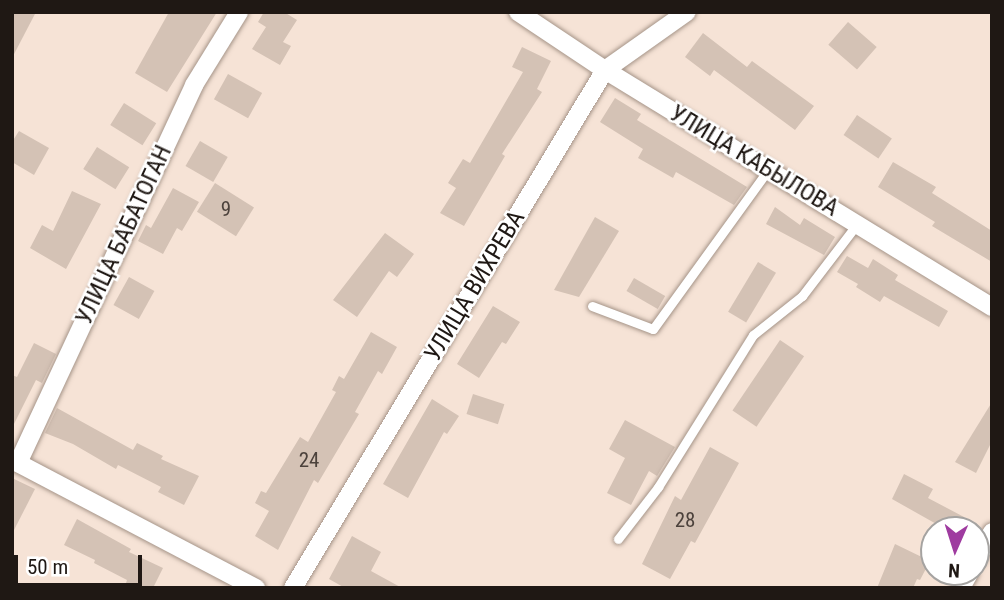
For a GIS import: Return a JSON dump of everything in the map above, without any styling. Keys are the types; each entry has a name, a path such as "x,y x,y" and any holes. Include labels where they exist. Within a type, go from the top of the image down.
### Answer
{"street":[{"name":"УЛИЦА БАБАТОГАН","path":"15,462 194,85 239,12"},
{"name":"УЛИЦА КАБЫЛОВА","path":"518,12 605,70 992,307"},
{"name":"УЛИЦА ВИХРЕВА","path":"293,588 605,70 687,12"},
{"path":"15,462 256,588"}],"lane":[{"path":"592,306 653,329 768,170"},
{"path":"618,539 658,486 753,335 802,296 857,224"}],"building":[{"path":"12,12 36,12 12,58"},
{"path":"169,12 217,12 167,92 135,73"},
{"path":"264,12 284,12 297,20 283,42 291,46 280,65 252,49 266,27 258,22"},
{"path":"848,22 877,47 857,70 828,45"},
{"path":"703,33 747,67 752,61 814,106 795,130 714,70 710,76 685,57"},
{"path":"522,47 551,61 537,89 542,92 502,154 505,156 464,226 440,213 456,188 448,183 463,159 470,163 523,72 512,67"},
{"path":"228,74 262,93 248,118 214,99"},
{"path":"615,98 641,114 637,120 747,187 734,205 676,172 673,178 638,158 643,149 600,122"},
{"path":"124,103 156,123 142,145 110,125"},
{"path":"857,115 892,138 878,158 844,135"},
{"path":"19,131 49,148 34,175 12,162 12,142"},
{"path":"200,141 228,157 213,182 186,166"},
{"path":"97,147 129,167 115,189 83,169"},
{"path":"893,162 936,187 932,193 992,231 992,262 932,226 935,222 878,187"},
{"path":"215,183 254,207 236,236 197,212"},
{"path":"173,188 199,202 182,231 177,228 163,254 138,241 146,225 151,228"},
{"path":"72,191 101,204 66,269 30,248 42,225 53,231"},
{"path":"775,207 800,225 804,218 835,237 824,255 766,224"},
{"path":"595,217 619,231 579,297 554,290"},
{"path":"385,233 414,254 397,277 389,271 357,317 333,300"},
{"path":"847,256 868,268 873,259 898,275 895,280 948,311 939,327 884,296 880,302 856,287 858,284 837,272"},
{"path":"758,262 776,273 746,323 728,312"},
{"path":"129,277 154,291 139,319 113,305"},
{"path":"634,278 665,296 658,309 626,291"},
{"path":"493,306 520,322 506,344 502,342 479,378 457,364"},
{"path":"371,332 397,347 382,374 378,371 355,412 359,414 318,483 314,480 278,550 255,536 269,511 255,503 261,491 266,493 300,437 308,442 336,392 332,390 339,376 344,379"},
{"path":"780,340 804,356 757,427 732,410"},
{"path":"34,343 56,354 42,383 36,380 12,428 12,375 17,377"},
{"path":"473,394 504,404 498,424 467,414"},
{"path":"432,399 459,416 447,434 444,432 408,498 383,484"},
{"path":"992,402 992,441 976,473 955,462"},
{"path":"57,408 133,450 137,443 163,456 161,459 199,476 184,505 158,492 161,487 118,465 116,469 73,444 45,433"},
{"path":"625,420 675,447 657,476 649,471 631,505 607,493 625,458 609,449"},
{"path":"710,447 739,463 695,543 691,541 670,579 642,564 675,496 681,500"},
{"path":"904,474 933,489 928,498 962,516 922,516 892,499"},
{"path":"12,478 35,489 12,534"},
{"path":"77,519 131,549 129,552 163,568 153,588 136,588 126,583 127,580 94,563 95,560 64,545"},
{"path":"352,536 381,552 371,571 402,588 345,588 329,579"},
{"path":"895,544 920,556 920,580 917,579 913,588 877,588"}]}
